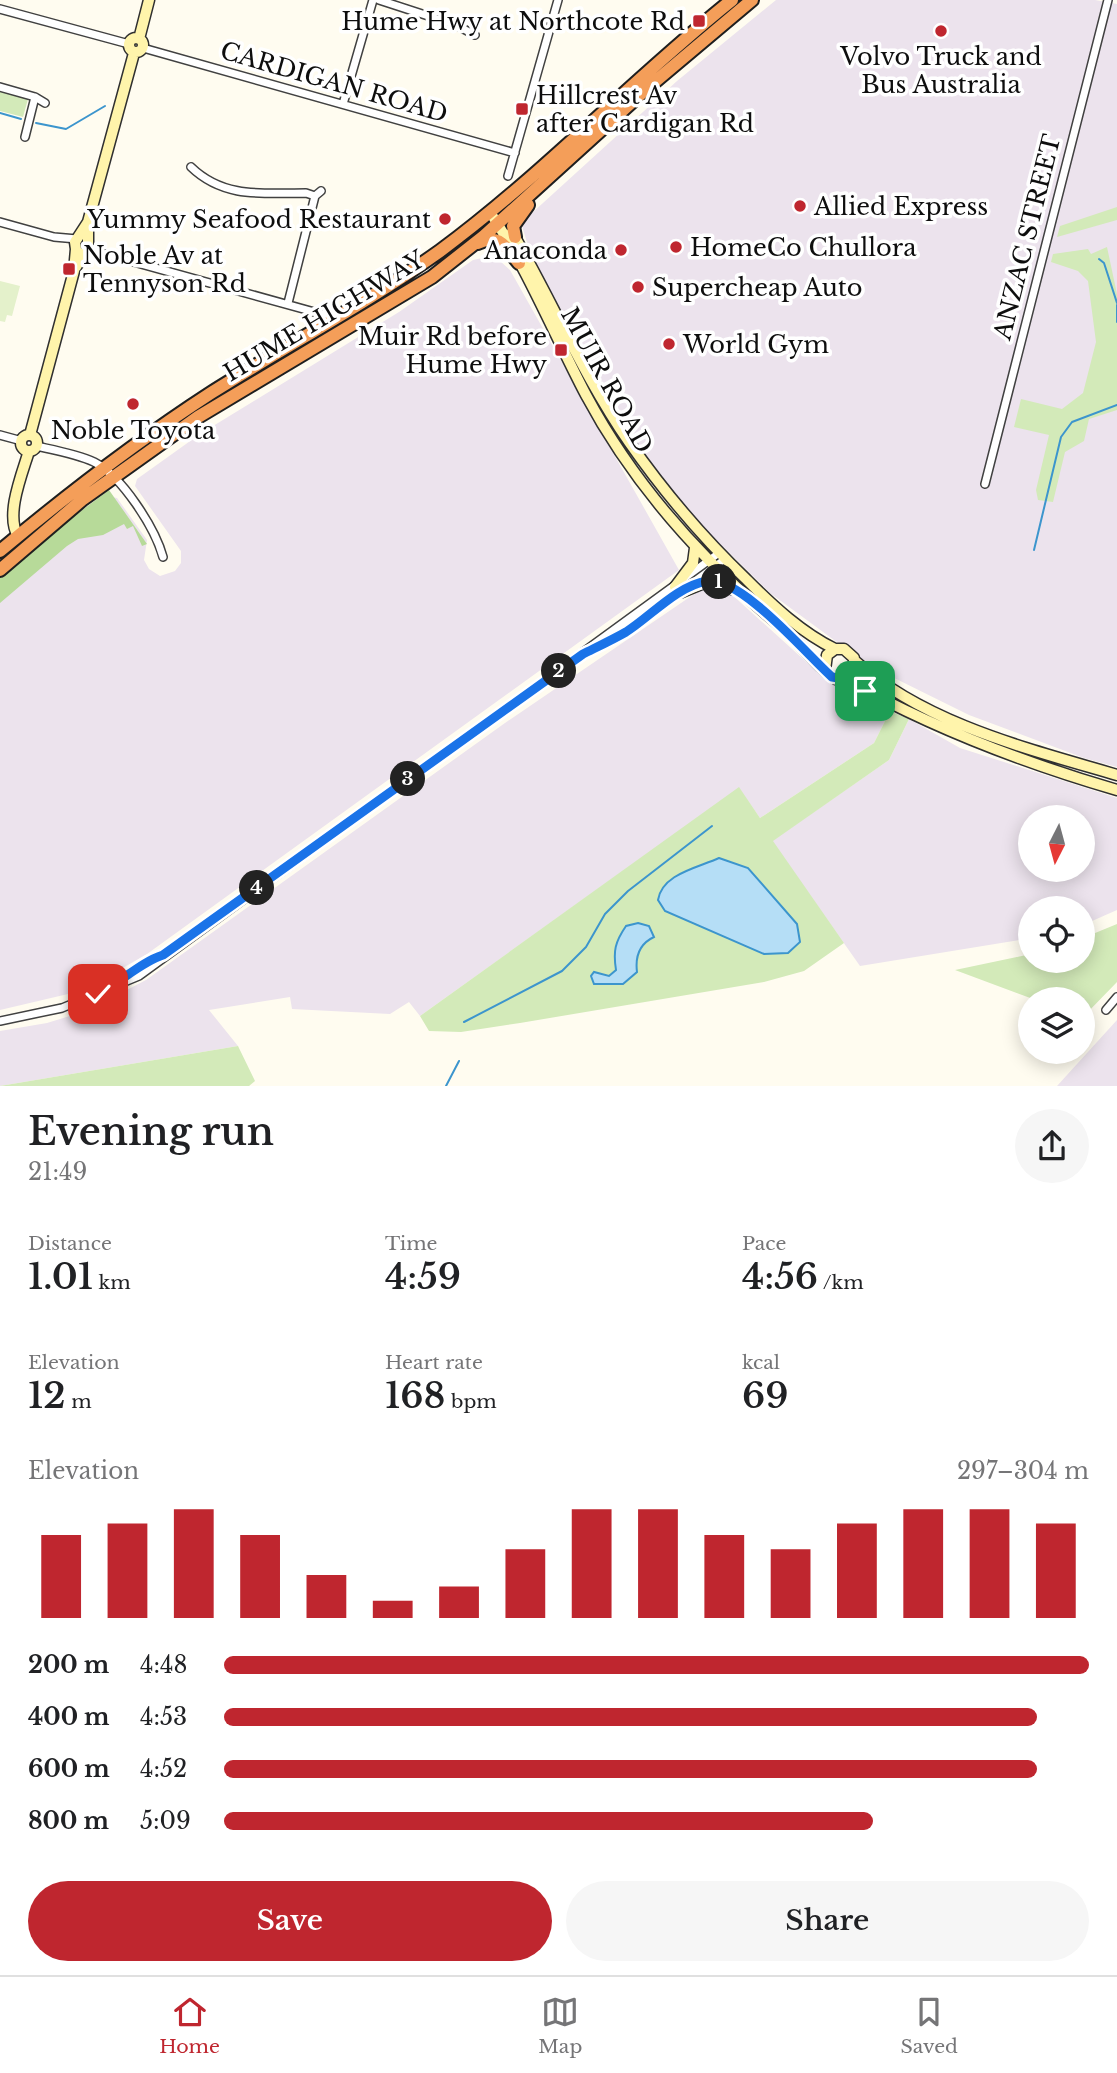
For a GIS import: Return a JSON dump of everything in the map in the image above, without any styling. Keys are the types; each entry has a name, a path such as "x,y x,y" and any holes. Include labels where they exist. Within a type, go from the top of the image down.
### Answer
{"highway":[{"name":"HUME HIGHWAY","path":"0,551 109,473 218,404 389,305 466,250 752,0"},
{"name":"HUME HIGHWAY","path":"0,569 109,473 212,393 388,287 493,209 729,1"},
{"path":"515,237 513,226 517,219 559,167"},
{"path":"466,250 482,241 495,239 519,262"}],"street":[{"path":"149,0 26,438 32,448 93,462 109,473 158,539 163,557"},
{"path":"343,104 373,0"},
{"path":"379,0 444,21 475,36"},
{"path":"508,176 558,0"},
{"name":"ANZAC STREET","path":"985,484 1108,0"},
{"name":"CARDIGAN ROAD","path":"0,9 515,153"},
{"path":"0,87 35,96 45,103"},
{"path":"25,137 35,96"},
{"path":"191,167 210,183 244,194 318,193 288,303"},
{"name":"MUIR ROAD","path":"493,209 515,237 628,441 670,498 722,556 786,615 835,649"},
{"name":"MUIR ROAD","path":"501,221 586,395 617,447 654,500 712,565 745,597 804,646 825,670"},
{"path":"0,222 337,318"},
{"path":"0,435 26,438"},
{"path":"18,536 13,526 14,513 32,448"},
{"path":"679,589 693,563 695,548"},
{"path":"0,1021 62,1008 124,981 152,958 163,955 583,654 625,632 722,556"},
{"path":"679,589 713,581 745,597"},
{"path":"1117,775 1065,760 949,717 871,676 855,661 849,651 835,649 827,655 825,670 832,677 845,679 902,710 982,747 1117,790"},
{"path":"845,679 852,674 855,661"},
{"path":"1105,1010 1117,997"}],"shaded area":[{"path":"776,0 1095,0 1117,4 1117,767 1084,758 969,715 868,665 770,593 692,516 628,431 534,265 521,223 677,81"},
{"path":"487,257 500,261 510,270 679,570 147,954 68,994 0,1010 0,591 112,497 117,498 147,540 144,560 149,569 160,576 175,571 181,563 181,551 135,486 137,479 200,434 399,312 473,260"},
{"path":"703,588 729,592 813,668 890,711 874,743 760,818 739,788 420,1016 409,1002 390,1014 292,1009 290,997 209,1010 238,1046 0,1086 0,1031 47,1023 86,1011 146,980 505,723"},
{"path":"909,719 960,748 1117,798 1117,910 1095,920 1095,896 1018,896 1018,940 860,966 772,841 889,760"},
{"path":"1117,1020 1117,1086 1057,1086 1077,1064 1095,1064 1095,1044"}],"green space":[{"path":"0,91 28,99 23,117 0,111"},
{"path":"1117,207 1117,220 1057,237 1060,226"},
{"path":"1107,247 1117,294 1117,410 1089,419 1084,441 1065,452 1053,502 1038,500 1036,490 1049,435 1014,427 1021,399 1062,409 1083,393 1096,342 1088,281 1078,271 1051,262 1053,254 1088,249 1091,254"},
{"path":"0,281 20,286 12,316 7,315 5,322 0,321"},
{"path":"109,490 147,544 142,546 133,526 127,529 124,524 103,535 78,539 0,603 0,577 45,538"},
{"path":"890,711 909,719 889,760 773,841 844,943 804,971 764,982 520,1023 461,1032 429,1031 420,1016 739,787 760,818 874,743"},
{"path":"1117,924 1117,982 1095,1005 1095,987 1018,987 1018,993 955,970 1018,957 1018,973 1095,973 1095,933"},
{"path":"238,1046 255,1081 249,1086 0,1086"}],"water":[{"path":"719,858 748,868 797,924 800,942 788,953 764,954 665,911 658,900 666,884 682,873"},
{"path":"638,923 649,926 654,937 639,951 637,972 623,984 594,984 591,976 594,972 609,976 616,970 615,952 619,937 626,926"}],"waterway":[{"path":"36,123 66,129 105,106"},
{"path":"0,113 21,119"},
{"path":"1099,259 1104,263 1117,303"},
{"path":"1117,305 1117,322"},
{"path":"1034,550 1061,437 1072,422 1117,405"},
{"path":"464,1022 562,971 586,947 605,914 628,891 712,826"},
{"path":"446,1086 459,1061"}],"place":[{"name":"Hume Hwy at Northcote Rd","path":"699,21"},
{"name":"Volvo Truck and Bus Australia","path":"941,31"},
{"name":"Hillcrest Av after Cardigan Rd","path":"522,109"},
{"name":"Allied Express","path":"800,206"},
{"name":"Yummy Seafood Restaurant","path":"445,219"},
{"name":"HomeCo Chullora","path":"676,247"},
{"name":"Anaconda","path":"621,250"},
{"name":"Noble Av at Tennyson Rd","path":"69,269"},
{"name":"Supercheap Auto","path":"638,287"},
{"name":"World Gym","path":"669,344"},
{"name":"Muir Rd before Hume Hwy","path":"561,350"},
{"name":"Noble Toyota","path":"133,404"}],"route":[{"path":"98,994 124,981 152,958 163,955 583,654 625,632 682,592 703,582 720,583 745,597 804,646 828,674 836,679 845,679 865,691"}]}
